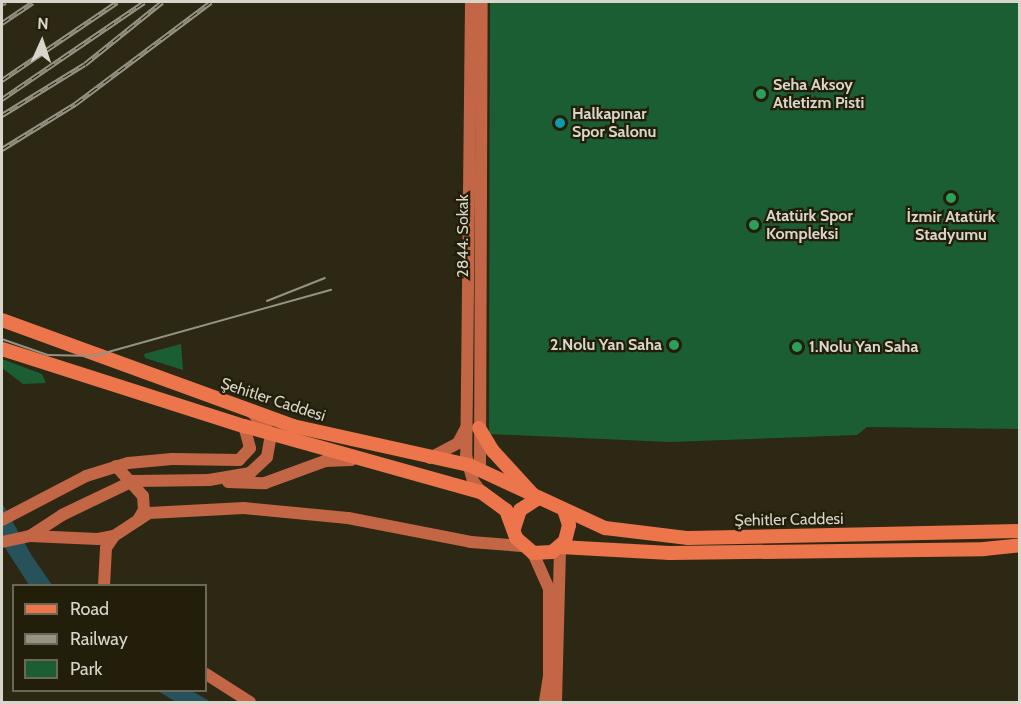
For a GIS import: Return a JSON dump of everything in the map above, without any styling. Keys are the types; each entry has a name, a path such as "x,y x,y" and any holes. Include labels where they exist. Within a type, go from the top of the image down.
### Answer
{"main road":[{"name":"2844. Sokak","path":"471,2 474,467"},
{"name":"2844. Sokak","path":"473,426 482,2"},
{"name":"Şehitler Caddesi","path":"2,320 252,412 427,459 474,467 537,499 605,528 688,538 1020,531"},
{"name":"Şehitler Caddesi","path":"2,349 270,434 365,462 481,492 506,510 527,550 542,554 560,547 670,553 984,549 1020,545"},
{"path":"209,480 236,477 257,469 267,457 270,434 252,412"},
{"path":"2,520 86,476 117,466 172,459 239,460 250,448 244,426"},
{"path":"427,459 458,443 473,426 537,499 520,510 514,529"},
{"path":"30,536 62,515 133,481 209,480 265,483 331,459 365,462"},
{"path":"117,466 133,481 144,504 137,521"},
{"path":"474,467 481,492"},
{"path":"104,584 106,548 114,536 149,513 244,508 348,518 471,542 527,550 549,589 549,676 545,702"},
{"path":"556,702 560,547 568,533 564,510"},
{"path":"2,542 30,536 114,536"},
{"path":"207,675 250,702"}],"green space":[{"name":"Atatürk Spor Kompleksi","path":"490,2 1019,2 1019,429 867,427 857,435 670,442 489,434"},
{"path":"181,344 183,370 145,358 144,354"},
{"path":"2,359 42,374 46,383 23,384 2,368"}],"water":[{"path":"2,503 32,556 51,584 28,584 2,543"},
{"path":"160,692 194,692 211,702 176,702"}],"tram line":[{"path":"267,301 325,278"},
{"path":"2,339 48,355 94,356 331,290"}],"railway":[{"path":"2,3 6,2"},
{"path":"2,23 33,2"},
{"path":"2,80 117,2"},
{"path":"2,99 144,2"},
{"path":"2,115 85,64 162,2"},
{"path":"2,149 75,104 211,2"}],"place":[{"name":"Seha Aksoy Atletizm Pisti","path":"761,94"},
{"name":"Halkapınar Spor Salonu","path":"560,123"},
{"name":"İzmir Atatürk Stadyumu","path":"951,198"},
{"name":"Atatürk Spor Kompleksi","path":"754,225"},
{"name":"2.Nolu Yan Saha","path":"674,345"},
{"name":"1.Nolu Yan Saha","path":"797,347"}]}
